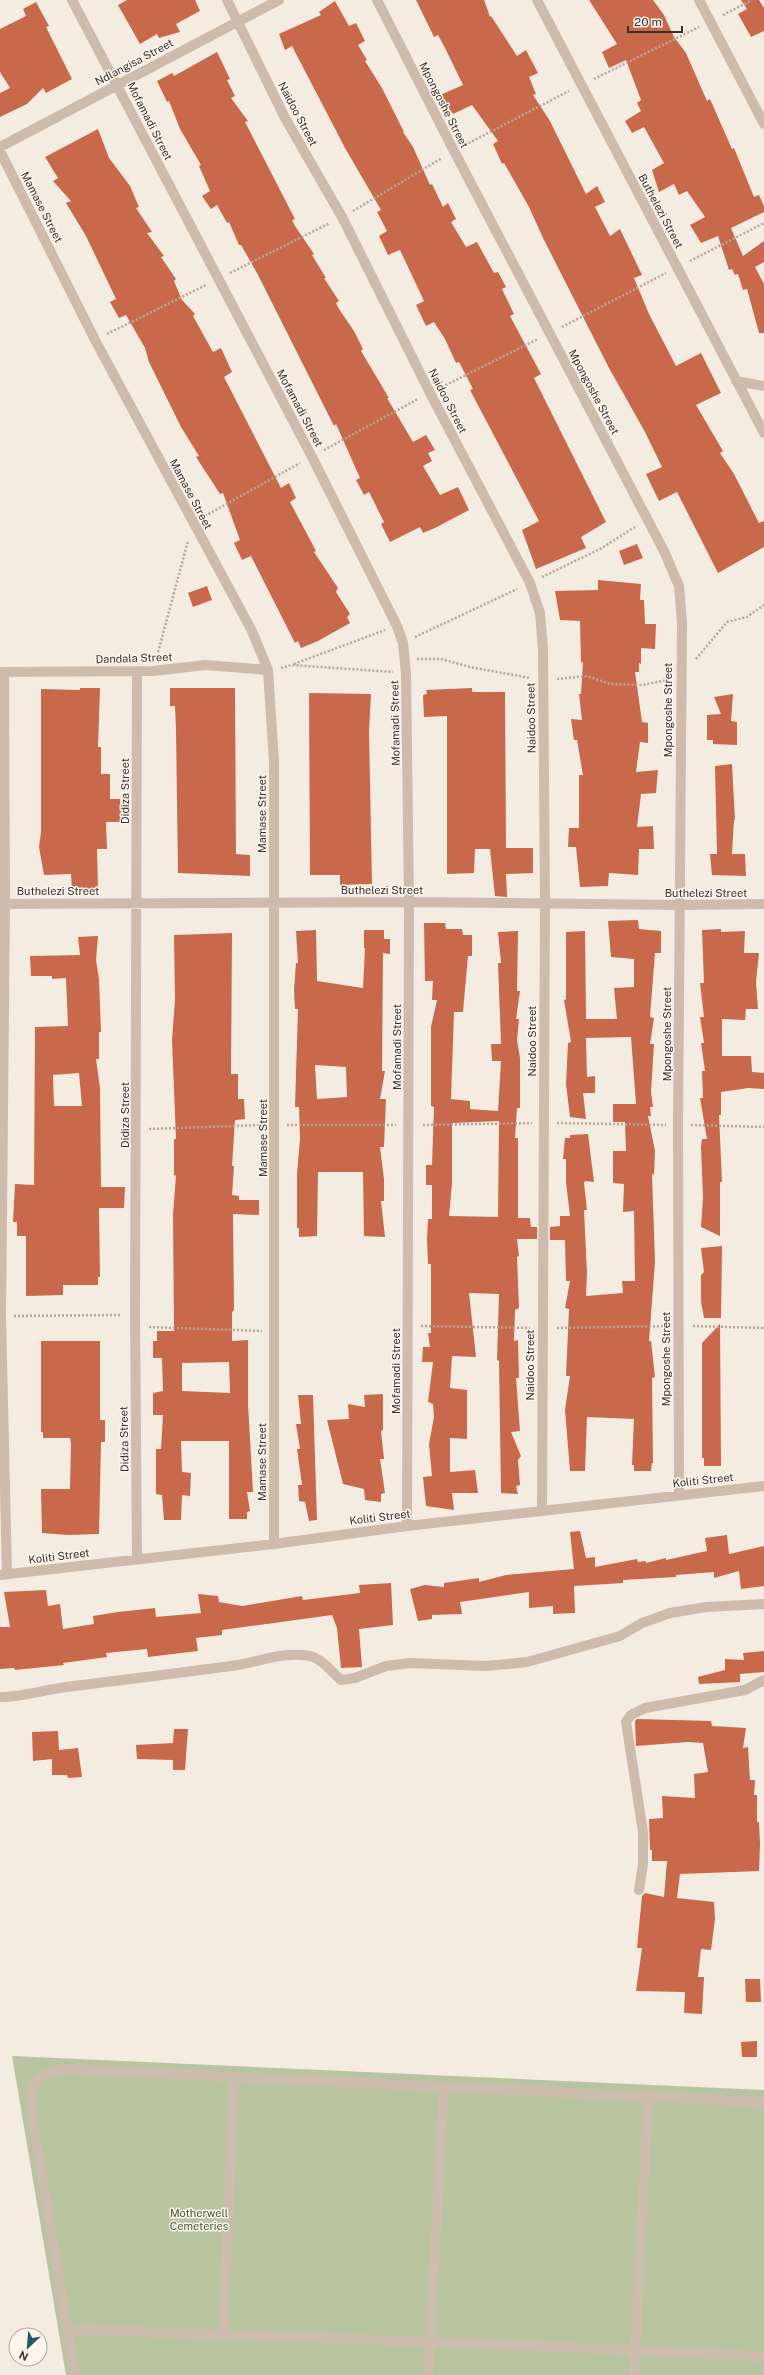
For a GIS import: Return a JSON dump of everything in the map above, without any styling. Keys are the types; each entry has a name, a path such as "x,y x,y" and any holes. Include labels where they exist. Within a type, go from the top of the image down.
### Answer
{"street":[{"name":"Mofamadi Street","path":"72,0 118,84 218,280 312,457 397,626 405,660 409,902 407,1526"},
{"name":"Naidoo Street","path":"228,0 286,118 342,217 430,393 534,593 540,613 543,633 545,904 542,1511"},
{"name":"Ndlangisa Street","path":"0,147 238,20 279,0"},
{"name":"Mpongoshe Street","path":"377,0 549,334 675,573 679,586 682,623 680,678 678,1125 679,1494"},
{"name":"Buthelezi Street","path":"537,0 764,433"},
{"path":"699,0 764,124"},
{"name":"Mamase Street","path":"0,151 95,340 252,631 268,670 274,762 273,902 276,1124 274,1544"},
{"path":"736,381 764,386"},
{"name":"Dandala Street","path":"2,672 153,671 205,665 268,670"},
{"name":"Didiza Street","path":"137,671 137,1129 135,1315 137,1558"},
{"path":"2,672 1,1316 3,1574"},
{"name":"Buthelezi Street","path":"2,904 273,902 680,905 764,904"},
{"name":"Koliti Street","path":"3,1574 274,1544 407,1526 679,1494 764,1486"},
{"path":"0,1697 14,1697 65,1687 109,1683 144,1676 239,1664 282,1656 308,1656 318,1658 340,1680 355,1678 386,1666 410,1663 502,1666 556,1655 613,1638 642,1623 670,1613 706,1607 764,1604"},
{"path":"639,1890 643,1864 643,1832 626,1722 631,1715 645,1708 745,1690 764,1680"},
{"path":"75,2375 31,2109 32,2087 38,2077 52,2071 67,2069 648,2098 764,2102"},
{"path":"223,2335 234,2077"},
{"path":"428,2375 444,2087"},
{"path":"634,2375 648,2098"},
{"path":"67,2332 88,2330 635,2349 764,2357"}],"path":[{"path":"95,340 342,217 454,151 581,85 752,0"},
{"path":"153,671 193,522 430,393 549,334 764,223"},
{"path":"405,660 441,659 470,667 543,680 587,676 610,684 642,685 680,678 727,622 747,617 764,605"},
{"path":"268,670 292,665 397,626"},
{"path":"292,665 406,673"},
{"path":"137,1129 276,1124 409,1126 543,1123 764,1127"},
{"path":"1,1316 135,1315"},
{"path":"135,1326 274,1332"},
{"path":"408,1326 542,1328 678,1326 764,1328"}],"green space":[{"name":"Motherwell Cemeteries","path":"12,2056 764,2090 764,2375 66,2375"}],"building":[{"path":"127,0 195,0 200,11 176,24 180,32 159,38 157,34 140,44 118,5"},
{"path":"416,0 484,0 490,17 491,16 517,56 526,50 538,73 529,77 536,94 533,95 550,121 586,194 597,186 605,202 595,207 610,236 620,229 642,275 634,278 649,314 676,366 701,353 721,393 696,405 723,451 720,453 734,474 759,523 764,521 764,547 718,573 677,492 659,501 646,474 662,467 645,432 609,368 544,240 529,207 504,163 502,164 493,144 498,141 472,105 453,114 440,95 463,85 438,35 434,37"},
{"path":"589,0 653,0 664,15 674,37 686,53 707,101 710,99 732,149 734,148 754,197 759,195 764,206 764,212 731,228 743,256 764,241 764,262 755,267 764,284 764,333 759,333 747,289 743,290 738,274 735,275 732,269 729,270 718,236 701,243 690,225 705,217 687,191 679,195 674,184 659,192 652,170 664,163 644,127 632,133 625,121 641,111 637,103 641,100 626,60 609,68 602,52 617,44"},
{"path":"741,0 759,0 764,8 764,31 751,37 738,14 747,9"},
{"path":"335,1 349,26 356,23 365,41 358,45 367,60 365,61 382,88 403,132 413,147 430,185 432,184 443,207 448,203 456,219 451,222 466,247 477,242 494,273 498,272 506,287 502,289 514,314 510,316 541,374 534,378 606,522 581,537 586,548 536,569 522,530 539,521 470,390 473,389 459,362 456,363 445,339 434,322 426,326 416,305 424,301 400,250 388,255 379,236 387,231 377,212 381,210 345,148 292,46 285,50 279,34 321,15 319,12"},
{"path":"36,2 49,26 46,27 72,79 46,93 43,88 27,104 0,117 0,93 10,88 0,72 0,29 26,16 23,9"},
{"path":"217,52 230,79 227,80 235,96 231,98 248,121 245,122 295,219 292,220 314,254 312,255 326,278 324,278 339,301 336,303 354,331 363,349 361,351 413,442 426,435 435,450 428,453 432,461 423,466 440,495 458,487 469,510 435,528 423,533 420,527 390,542 381,524 384,522 369,492 364,495 356,480 360,478 336,424 334,426 257,273 241,245 239,245 229,222 227,223 217,205 211,209 202,196 210,191 199,166 201,165 180,129 169,101 167,102 157,81 172,73 174,76"},
{"path":"98,129 109,158 130,186 139,207 136,208 152,232 147,233 164,256 161,257 176,279 174,281 182,300 195,314 193,316 213,352 221,348 232,372 224,377 281,488 289,483 296,498 290,502 316,551 314,552 338,588 336,592 350,614 347,617 350,623 318,641 301,648 298,641 295,643 251,556 242,560 234,543 240,540 223,493 220,494 196,457 199,456 181,427 149,362 145,348 126,315 119,318 110,302 116,299 86,236 66,203 71,201 53,181 58,178 45,157"},
{"path":"637,544 643,558 624,565 619,551"},
{"path":"598,580 641,584 640,600 644,600 645,624 656,624 655,649 641,648 641,664 639,663 639,672 635,672 642,722 648,723 648,743 640,742 636,772 658,770 656,793 641,794 637,827 653,826 654,849 639,849 638,875 609,873 608,886 580,887 576,847 568,847 569,828 579,828 579,775 583,775 577,740 574,740 571,719 582,720 579,694 581,694 583,662 581,663 580,621 560,620 555,591 598,590"},
{"path":"207,586 212,600 193,607 188,593"},
{"path":"80,688 100,688 98,747 101,747 101,774 110,774 110,799 120,799 121,822 106,822 107,849 97,849 98,890 72,890 71,874 44,875 39,847 41,832 41,689 80,690"},
{"path":"170,688 235,688 236,854 250,855 250,876 178,873 176,729 175,706 170,706"},
{"path":"472,688 472,692 505,692 506,848 533,848 533,873 506,874 507,897 495,896 490,849 475,849 474,873 447,874 447,716 424,717 423,695 427,694 426,690"},
{"path":"309,693 371,694 369,731 372,884 340,885 340,875 310,875"},
{"path":"733,694 731,721 737,722 737,745 713,744 713,740 707,740 707,715 721,714 714,697"},
{"path":"732,764 735,820 732,854 745,854 746,876 712,875 710,854 717,854 715,766"},
{"path":"638,920 639,929 661,931 661,953 655,953 650,1017 654,1018 650,1044 654,1044 651,1092 653,1107 650,1107 651,1116 648,1116 655,1151 654,1175 652,1174 655,1262 649,1341 651,1341 655,1377 652,1378 653,1463 651,1471 634,1471 634,1465 632,1465 634,1419 587,1417 585,1471 570,1471 565,1410 570,1376 566,1376 569,1309 565,1308 570,1281 566,1281 565,1240 550,1240 550,1227 560,1226 560,1216 570,1216 566,1182 566,1159 563,1159 565,1138 570,1138 570,1135 588,1134 594,1182 585,1181 584,1183 587,1210 584,1210 587,1273 586,1296 623,1293 622,1281 635,1281 634,1211 623,1212 624,1184 613,1183 613,1151 626,1151 625,1122 613,1122 613,1104 636,1104 631,1037 586,1038 587,1077 595,1076 595,1093 583,1093 586,1119 570,1117 566,1084 568,1043 571,1042 564,1000 566,999 566,932 585,931 586,1019 617,1019 614,988 634,987 634,959 611,957 608,921"},
{"path":"424,923 445,923 446,929 462,929 463,935 472,935 472,956 468,956 463,1012 454,1012 451,1099 470,1101 470,1109 498,1111 501,1061 492,1061 491,1044 501,1044 498,963 501,963 498,932 518,931 517,991 520,991 516,1019 519,1019 517,1040 520,1058 520,1108 517,1108 515,1138 518,1138 518,1218 530,1218 531,1227 537,1227 537,1239 517,1239 519,1256 517,1257 519,1308 515,1310 514,1341 518,1340 519,1378 516,1378 520,1431 511,1432 521,1456 518,1460 520,1485 516,1486 518,1494 501,1493 499,1361 497,1360 499,1294 469,1293 476,1357 452,1356 450,1388 467,1390 467,1439 450,1438 450,1472 475,1470 478,1493 452,1493 454,1510 426,1506 423,1477 432,1476 429,1444 434,1417 433,1404 428,1402 433,1362 422,1362 423,1347 430,1347 428,1333 431,1333 431,1264 428,1264 427,1239 428,1219 432,1219 432,1185 426,1185 426,1165 432,1165 434,1107 431,1106 431,1027 437,1000 432,1000 433,981 425,981","holes":["499,1121 498,1217 449,1216 452,1184 452,1123"]},
{"path":"721,929 721,932 745,931 744,953 759,953 756,982 758,1009 746,1009 745,1020 722,1019 722,1056 751,1056 752,1072 764,1073 764,1089 748,1088 721,1092 721,1115 719,1115 722,1182 720,1182 720,1236 701,1227 703,1198 701,1147 702,1139 707,1139 700,1098 703,1098 702,1071 705,1071 701,1043 704,1043 700,1017 704,1017 700,983 704,983 702,930"},
{"path":"316,930 317,981 363,988 365,948 364,930 384,930 384,939 390,939 390,954 383,953 382,1071 385,1071 380,1099 386,1099 384,1147 380,1147 384,1179 384,1201 381,1201 385,1237 364,1236 363,1172 318,1172 317,1236 299,1237 299,1228 297,1228 297,1174 300,1139 299,1107 295,1107 298,1009 295,1009 294,990 296,963 298,963 296,931","holes":["315,1065 346,1067 347,1097 317,1099"]},
{"path":"232,933 231,1074 238,1074 238,1099 244,1099 245,1119 235,1120 232,1195 239,1196 239,1200 259,1200 259,1215 233,1214 234,1310 232,1312 232,1341 248,1340 248,1404 253,1492 247,1492 250,1511 247,1512 247,1519 229,1519 229,1441 181,1441 182,1472 191,1473 190,1496 182,1495 181,1520 164,1520 162,1495 156,1494 156,1449 161,1449 163,1415 153,1415 153,1393 163,1391 162,1358 153,1358 153,1341 157,1341 157,1331 174,1331 173,1215 176,1175 174,1176 174,1139 176,1139 172,1040 175,1000 174,935","holes":["229,1362 230,1393 182,1391 182,1363"]},
{"path":"98,936 96,960 99,979 101,1032 99,1032 99,1059 96,1059 100,1088 101,1187 125,1187 124,1208 99,1208 100,1277 98,1277 98,1285 63,1285 63,1295 26,1296 26,1236 17,1236 17,1222 13,1222 15,1184 34,1185 35,1027 68,1026 66,978 52,979 52,976 31,976 30,956 80,955 78,937","holes":["79,1073 82,1106 54,1106 53,1075"]},
{"path":"722,1246 721,1318 704,1318 701,1302 701,1275 704,1272 701,1248"},
{"path":"720,1324 721,1466 704,1466 704,1458 702,1458 702,1343"},
{"path":"41,1341 100,1341 100,1420 105,1420 105,1442 101,1442 99,1534 68,1535 42,1533 41,1489 70,1489 71,1444 70,1438 43,1438 43,1432 41,1432"},
{"path":"383,1394 383,1430 381,1431 384,1459 380,1459 385,1493 381,1494 381,1502 365,1500 364,1489 343,1484 327,1420 349,1419 348,1404 365,1407 364,1395"},
{"path":"298,1395 313,1395 317,1520 309,1521 305,1502 299,1501 298,1485 302,1485 297,1449 300,1449 296,1424 301,1424"},
{"path":"580,1531 586,1558 595,1557 595,1567 637,1559 638,1562 646,1561 646,1563 707,1551 705,1538 727,1535 729,1554 764,1546 764,1586 741,1589 739,1571 714,1578 714,1572 676,1575 676,1577 623,1580 623,1583 574,1586 575,1613 553,1614 553,1606 529,1608 529,1592 460,1602 462,1614 432,1615 432,1619 418,1621 410,1589 425,1585 444,1587 444,1583 479,1578 479,1582 506,1575 574,1569 570,1532"},
{"path":"391,1583 393,1625 359,1629 362,1667 341,1668 337,1628 332,1615 222,1630 222,1635 196,1638 198,1651 148,1657 147,1649 106,1653 107,1657 63,1663 64,1665 15,1670 14,1668 0,1669 0,1627 10,1627 4,1592 46,1590 48,1606 60,1604 63,1629 94,1624 93,1616 118,1612 155,1608 156,1617 201,1613 198,1594 218,1596 219,1602 242,1606 302,1596 303,1600 360,1593 359,1585"},
{"path":"764,1651 764,1672 740,1674 740,1682 699,1684 698,1677 725,1670 725,1659 744,1660 743,1653"},
{"path":"637,1719 711,1721 712,1726 746,1728 743,1748 748,1747 750,1780 755,1780 754,1795 757,1795 757,1822 759,1822 760,1844 759,1871 680,1874 677,1898 714,1902 715,1919 711,1950 701,1949 698,1977 704,1977 702,2014 684,2013 685,1992 636,1991 642,1948 637,1948 642,1896 645,1893 664,1897 667,1861 652,1861 652,1850 650,1850 649,1819 663,1818 662,1796 695,1798 694,1774 708,1772 703,1743 688,1742 636,1746 635,1721"},
{"path":"174,1729 188,1729 185,1770 173,1770 173,1760 137,1759 136,1745 173,1743"},
{"path":"58,1731 59,1750 78,1748 82,1777 68,1778 67,1775 52,1775 52,1759 33,1761 32,1732"},
{"path":"745,1979 760,1979 761,2002 746,2002"},
{"path":"757,2041 757,2057 742,2057 741,2042"}]}
